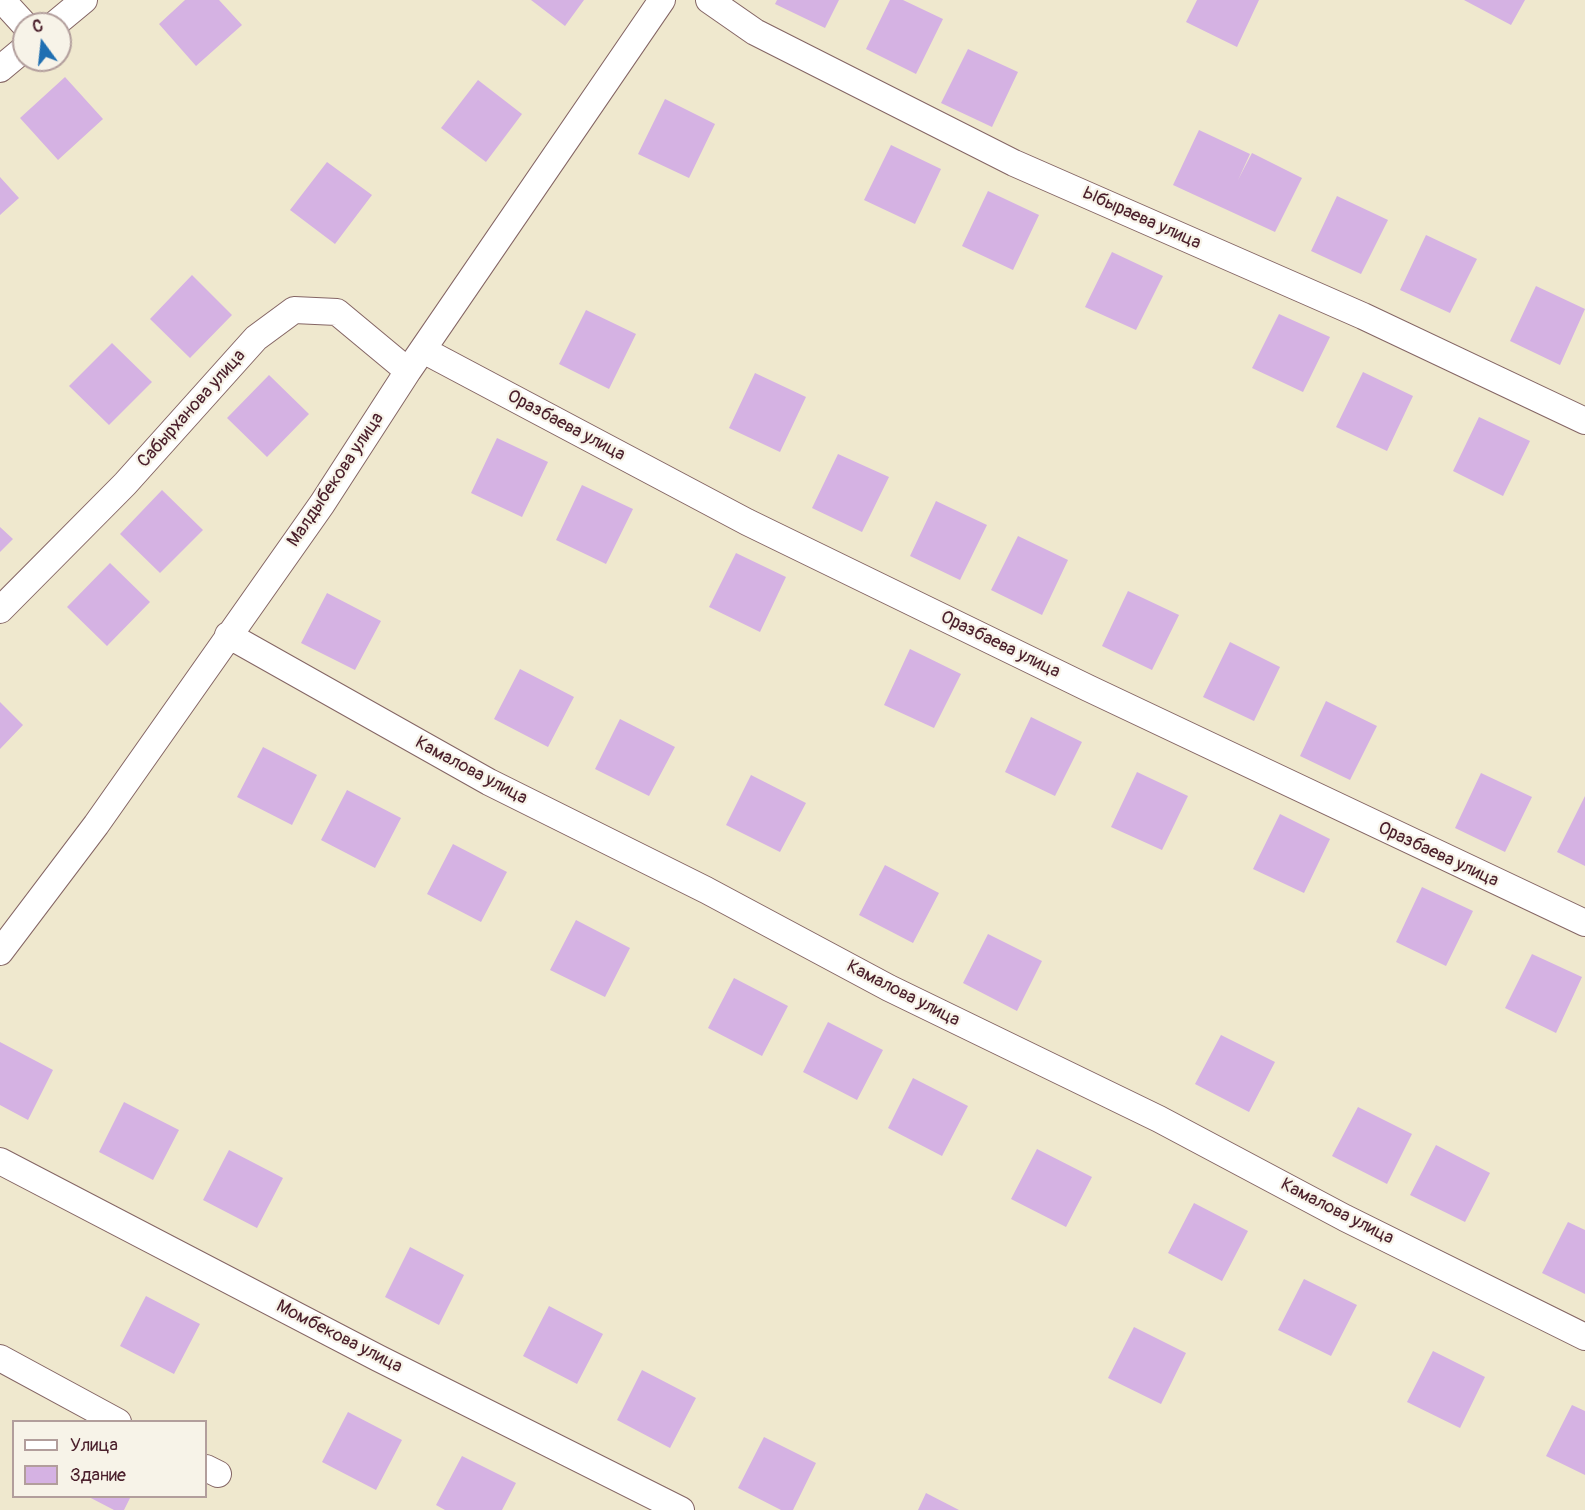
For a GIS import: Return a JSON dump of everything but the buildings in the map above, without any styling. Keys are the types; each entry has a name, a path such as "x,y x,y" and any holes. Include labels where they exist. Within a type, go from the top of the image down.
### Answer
{"street":[{"path":"2,0 13,12"},
{"path":"69,12 84,0"},
{"name":"Малдыбекова улица","path":"0,952 96,825 321,504 408,371 662,0"},
{"name":"Ыбыраева улица","path":"709,0 755,32 1014,163 1363,316 1585,421"},
{"path":"0,69 12,59"},
{"name":"Сабырханова улица","path":"0,610 125,484 256,338 294,310 337,312 408,371"},
{"name":"Оразбаева улица","path":"423,350 747,522 1109,699 1585,923"},
{"name":"Камалова улица","path":"228,635 489,782 706,890 889,988 1159,1119 1345,1218 1585,1336"},
{"name":"Момбекова улица","path":"0,1161 378,1358 681,1510"},
{"path":"0,1358 114,1420"}]}
